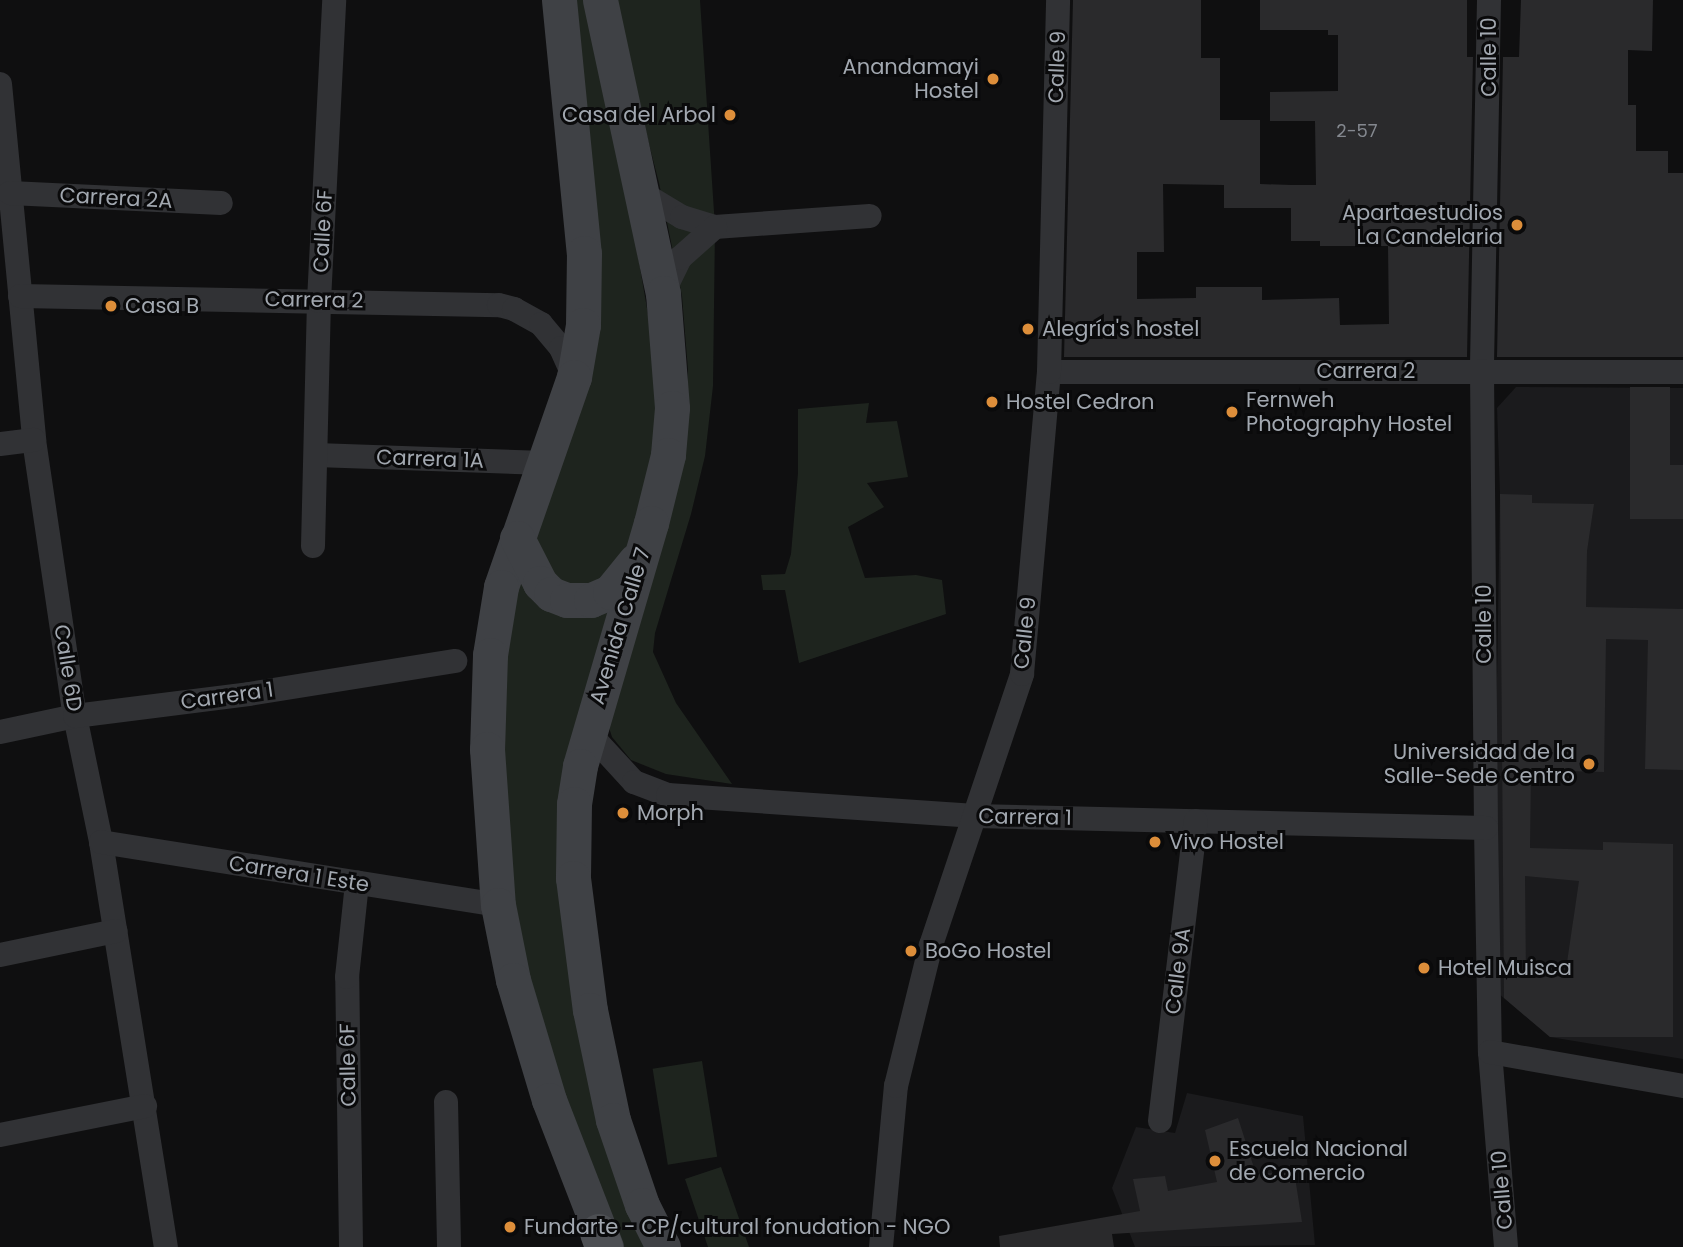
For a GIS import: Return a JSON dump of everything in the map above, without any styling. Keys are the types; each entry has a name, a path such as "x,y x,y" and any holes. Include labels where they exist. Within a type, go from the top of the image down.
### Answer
{"street":[{"name":"Calle 6F","path":"313,546 320,301 334,0"},
{"path":"559,0 583,253 583,325 574,377 501,587 489,674 487,749 498,905 513,980 534,1058 603,1242"},
{"name":"Avenida Calle 7","path":"600,0 616,85 663,293 671,368 671,432 668,455 645,546 588,732 573,804 572,841 584,973 613,1120 642,1205 663,1247"},
{"name":"Calle 9","path":"881,1247 896,1086 931,945 1022,674 1049,372 1058,0"},
{"name":"Calle 10","path":"1489,0 1482,371 1486,828 1490,1052 1506,1247"},
{"name":"Calle 6D","path":"0,84 34,440 75,716 101,842 166,1247"},
{"name":"Carrera 2A","path":"10,193 221,203"},
{"path":"642,193 682,217 715,227 870,216"},
{"path":"663,293 680,258 715,227"},
{"name":"Carrera 2","path":"20,296 483,303 514,309 541,324 552,336 574,377"},
{"name":"Carrera 2","path":"1049,372 1683,372"},
{"path":"0,444 34,440"},
{"name":"Carrera 1A","path":"316,455 545,463"},
{"path":"517,538 540,583 551,594 574,601 591,600 610,592 645,546"},
{"name":"Carrera 1","path":"0,732 75,716 248,694 455,661"},
{"name":"Carrera 1","path":"588,732 634,782 668,795 975,816 1486,828"},
{"name":"Calle 9A","path":"1160,1121 1196,821"},
{"name":"Carrera 1 Este","path":"101,842 498,905"},
{"name":"Calle 6F","path":"351,1247 347,976 358,883"},
{"path":"0,955 116,931"},
{"path":"1490,1052 1683,1086"},
{"path":"446,1102 449,1247"},
{"path":"0,1135 145,1105"}],"shaded area":[{"path":"573,0 594,0 655,355 655,418 651,473 561,842 651,1247 620,1247 586,1172 523,974 509,887 502,773 506,638 524,565 579,393"},
{"path":"612,0 700,0 715,227 713,386 705,456 691,514 655,633 653,652 676,703 732,784 666,774 631,760 612,737 606,718 684,440 688,370 682,296 659,183"},
{"name":"Universidad de la Salle-Sede Centro","path":"1516,387 1683,388 1683,1059 1550,1037 1492,988 1500,494 1497,408"},
{"path":"869,403 866,423 897,421 908,477 867,483 884,507 848,527 865,578 916,575 942,580 946,614 799,663 785,590 763,590 761,575 785,574 791,554 798,473 798,409"},
{"path":"702,1061 717,1157 668,1165 653,1069"},
{"name":"Escuela Nacional de Comercio","path":"1187,1093 1303,1116 1315,1245 1135,1247 1112,1188 1136,1127 1175,1133"},
{"path":"721,1167 749,1247 708,1247 685,1179"}],"building":[{"path":"1073,0 1201,0 1201,58 1220,58 1220,120 1260,120 1260,184 1316,185 1315,121 1270,121 1270,92 1338,91 1338,35 1328,35 1328,30 1260,30 1260,0 1467,0 1467,57 1473,57 1467,357 1064,357","holes":["1163,184 1224,185 1224,208 1291,208 1291,241 1320,241 1320,246 1388,246 1389,324 1340,325 1339,298 1262,300 1262,287 1196,287 1196,298 1137,299 1137,252 1164,252"]},
{"path":"1521,0 1653,0 1652,51 1628,50 1628,105 1636,105 1636,151 1668,151 1668,173 1683,173 1683,357 1497,357 1503,57 1519,57"},
{"path":"1630,387 1670,387 1670,465 1683,465 1683,519 1630,519"},
{"path":"1500,494 1532,495 1532,503 1594,504 1587,551 1586,607 1683,609 1683,770 1645,769 1648,640 1606,639 1604,772 1531,770 1530,848 1603,850 1603,842 1673,844 1673,1037 1550,1037 1504,998","holes":["1525,876 1579,881 1565,976 1526,978"]},
{"path":"1238,1118 1256,1174 1294,1171 1302,1222 1112,1234 1114,1247 1000,1247 999,1236 1140,1211 1133,1179 1165,1176 1168,1191 1217,1182 1205,1130"}],"place":[{"name":"Anandamayi Hostel","path":"993,79"},
{"name":"Casa del Arbol","path":"730,115"},
{"name":"Apartaestudios La Candelaria","path":"1517,225"},
{"name":"Casa B","path":"111,306"},
{"name":"Alegría's hostel","path":"1028,329"},
{"name":"Hostel Cedron","path":"992,402"},
{"name":"Fernweh Photography Hostel","path":"1232,412"},
{"name":"Universidad de la Salle-Sede Centro","path":"1589,764"},
{"name":"Morph","path":"623,813"},
{"name":"Vivo Hostel","path":"1155,842"},
{"name":"BoGo Hostel","path":"911,951"},
{"name":"Hotel Muisca","path":"1424,968"},
{"name":"Escuela Nacional de Comercio","path":"1215,1161"},
{"name":"Fundarte - CP/cultural fonudation - NGO","path":"510,1227"}]}
